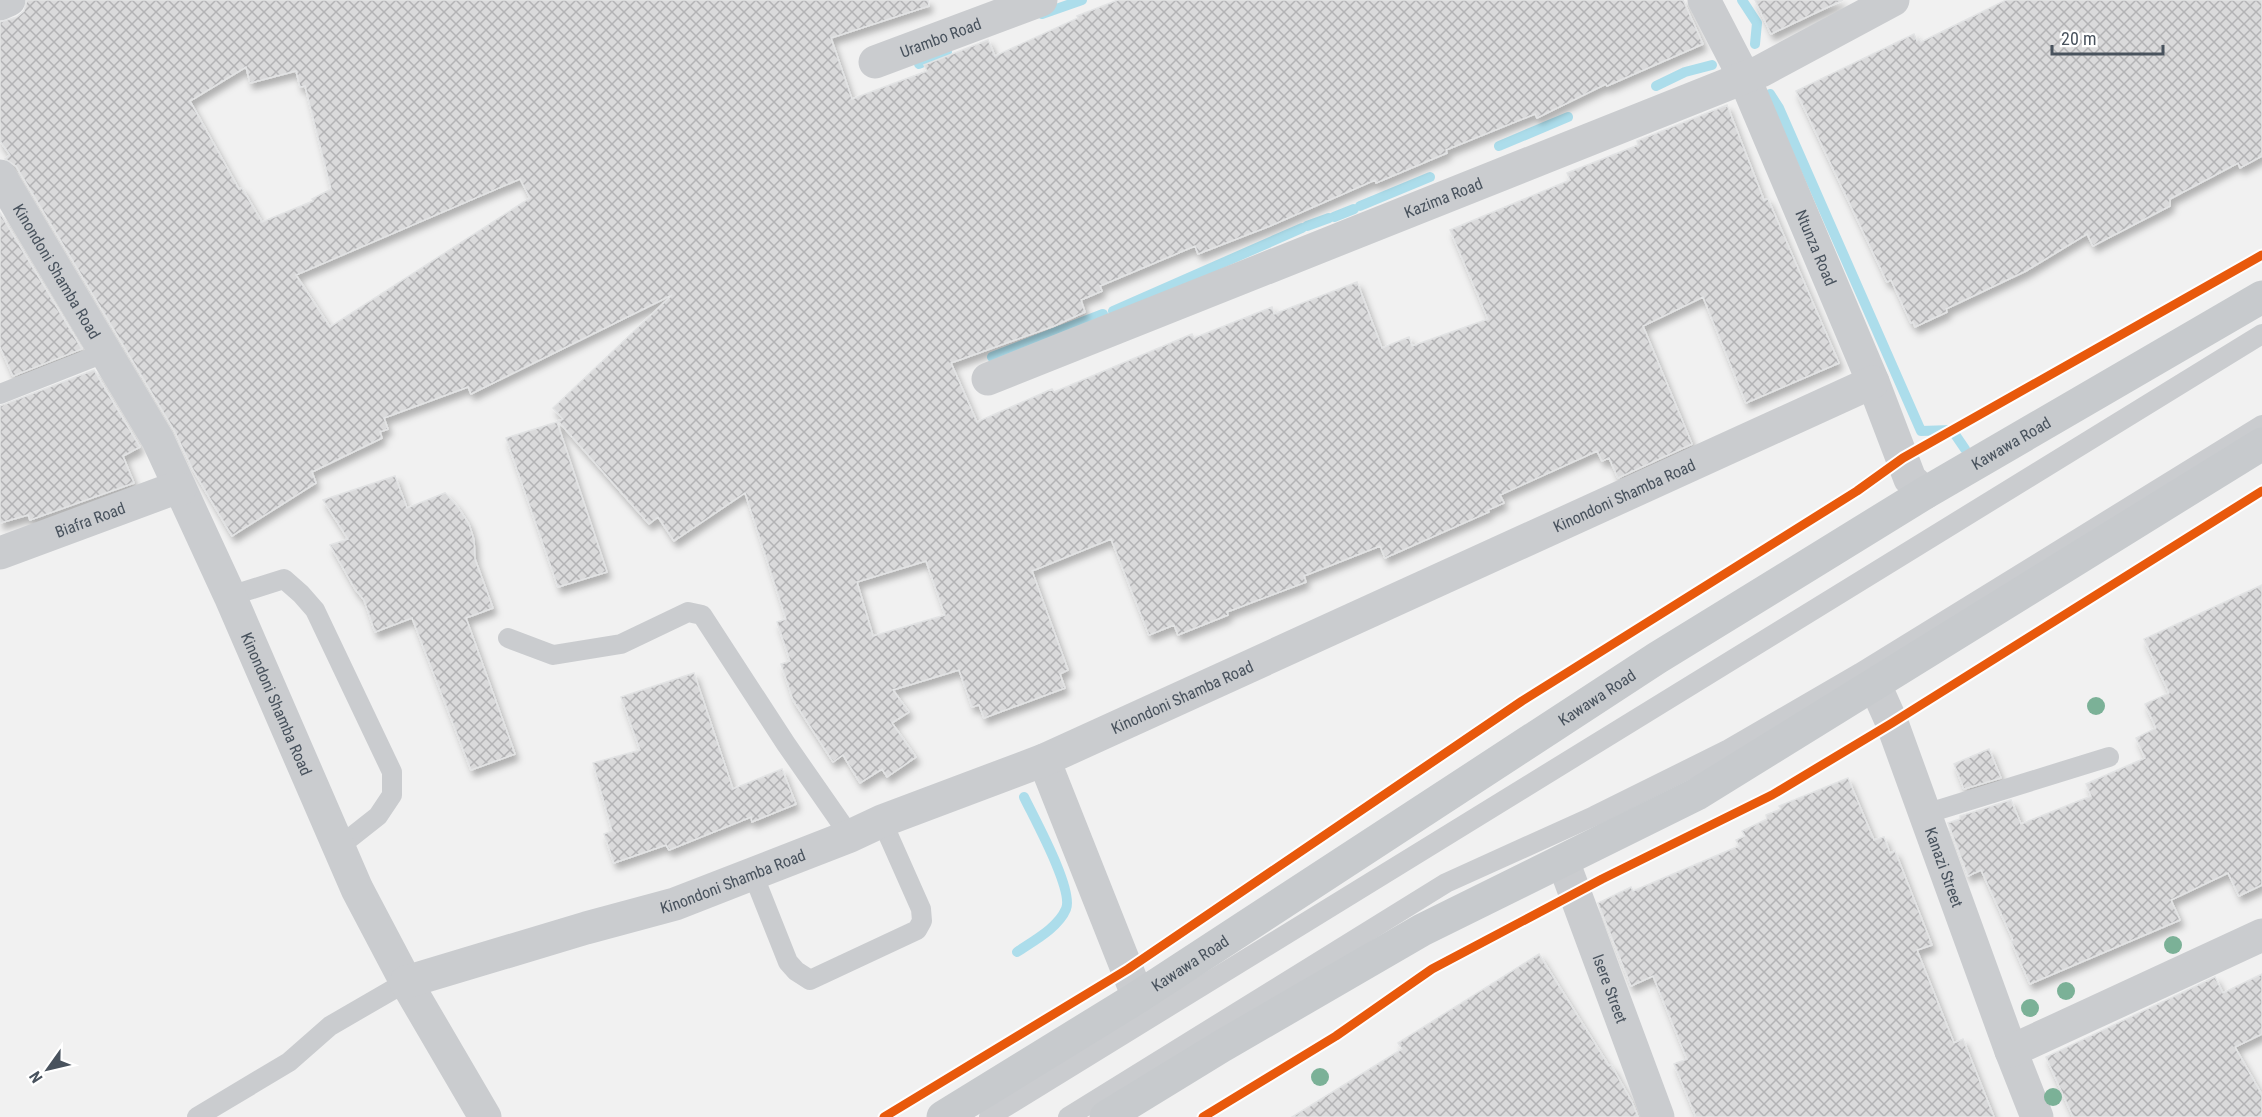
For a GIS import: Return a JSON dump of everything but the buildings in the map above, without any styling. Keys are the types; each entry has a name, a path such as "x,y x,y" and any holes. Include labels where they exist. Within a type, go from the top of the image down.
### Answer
{"main road":[{"name":"Kawawa Road","path":"942,1117 1138,997 1657,658 1925,493 2262,297"},
{"path":"1106,1117 1222,1046 1422,930 1697,794 1875,686 2262,444"}],"street":[{"path":"0,4 9,0"},
{"name":"Urambo Road","path":"875,62 1041,0"},
{"name":"Ntunza Road","path":"1704,0 1744,77 1873,382 1910,479 1925,493"},
{"name":"Kazima Road","path":"988,379 1761,71 1893,0"},
{"name":"Kinondoni Shamba Road","path":"0,176 158,440 230,596 357,889 406,982 675,904 850,836 882,821 1044,760 1873,382"},
{"name":"Biafra Road","path":"0,553 170,490 180,489"},
{"name":"Kanazi Street","path":"1875,686 1892,723 2037,1117"},
{"path":"1044,760 1138,997"},
{"name":"Isere Street","path":"1563,861 1658,1117"},
{"path":"2011,1051 2262,935"},
{"path":"406,982 485,1117"}],"lane":[{"name":"Kawawa Road","path":"989,1117 2262,334"},
{"path":"0,394 104,353"},
{"path":"1068,1117 1446,884 1594,816 1729,749 1820,696 2262,425"},
{"path":"230,596 284,579 301,594 315,610 392,772 392,795 378,816 340,846"},
{"path":"508,638 553,655 621,644 688,612 702,615 786,744 850,836"},
{"path":"1925,814 2109,757"},
{"path":"753,874 788,962 796,971 810,980 917,930 922,921 921,909 882,821"},
{"path":"197,1117 289,1062 330,1026 406,982"}],"waterway":[{"path":"1042,14 1082,0"},
{"path":"1742,0 1757,23 1755,44"},
{"path":"919,64 947,52"},
{"path":"1656,86 1685,72 1712,65"},
{"path":"1770,94 1779,108 1921,431 1952,430 1965,449"},
{"path":"1499,146 1568,117"},
{"path":"1360,206 1430,177"},
{"path":"1334,217 1354,209"},
{"path":"1307,226 1329,218"},
{"path":"1113,311 1302,228"},
{"path":"992,357 1103,314"},
{"path":"1017,952 1057,922 1066,909 1067,900 1059,871 1024,797"}],"cycle path":[{"path":"884,1117 1128,969 1522,701 1857,491 1903,458 2262,255"},
{"path":"1203,1117 1336,1036 1432,969 1602,879 1772,795 1892,723 2262,491"}]}
